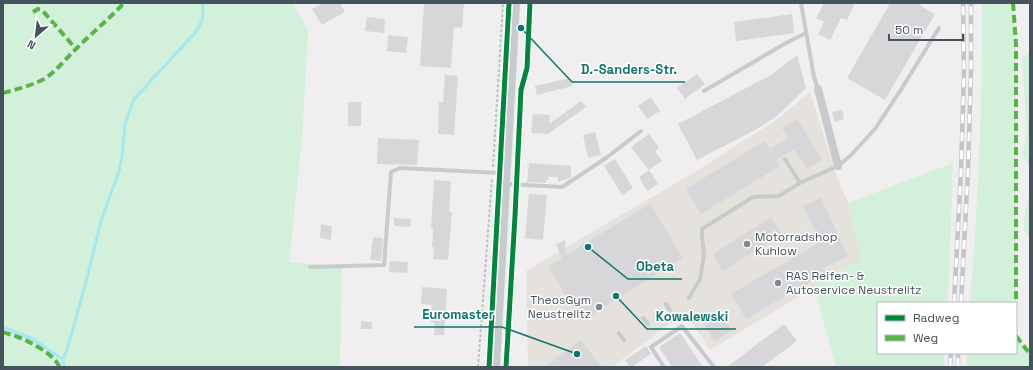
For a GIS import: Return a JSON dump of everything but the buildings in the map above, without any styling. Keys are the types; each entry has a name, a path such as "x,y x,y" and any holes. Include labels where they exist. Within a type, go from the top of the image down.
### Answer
{"street":[{"path":"496,367 516,3"},
{"path":"818,89 838,166"}],"lane":[{"path":"801,3 814,77 818,89"},
{"path":"689,298 700,279 704,255 702,229 752,197 779,196 800,183 838,166 851,155 875,129 939,28"},
{"path":"704,91 806,33"},
{"path":"506,184 562,187 606,158 641,131"},
{"path":"785,159 800,183"},
{"path":"310,267 384,265 392,172 400,168 492,172 506,174"},
{"path":"666,304 670,310"},
{"path":"643,318 648,324"},
{"path":"664,367 652,347 682,326 714,367"},
{"path":"619,333 624,340"}],"path":[{"path":"478,367 503,3"}],"shaded area":[{"path":"810,92 836,174 848,203 861,259 710,350 685,312 612,367 528,367 526,271 695,172 776,120"}],"green space":[{"path":"3,3 293,3 308,30 302,139 289,262 342,268 340,367 3,367"},
{"path":"982,3 1013,3 1016,44 1016,302 970,302 982,78"},
{"path":"1030,53 1030,168 1023,154 1027,132 1022,57"},
{"path":"953,163 948,302 877,302 877,354 945,354 944,367 836,367 814,287 861,259 848,203"},
{"path":"1029,198 1030,237 1025,233 1024,224 1025,211"},
{"path":"1017,337 1030,354 1030,367 966,367 967,354 1017,354"}],"waterway":[{"path":"64,367 63,359 67,350 86,282 101,221 119,171 122,157 125,124 134,99 194,34 202,19 202,3"},
{"path":"3,327 33,339 63,359"}],"railway":[{"path":"954,302 961,171 964,72 963,3"},
{"path":"961,302 968,171 971,71 971,3"},
{"path":"950,367 951,354"},
{"path":"958,354 958,367"}],"marked path":[{"path":"3,93 34,84 49,76 124,3"},
{"path":"1013,3 1016,44 1016,302"},
{"path":"33,12 38,9 42,10 76,49"},
{"path":"3,332 23,339 42,349 53,358 59,367"},
{"path":"1017,337 1030,354"}],"cycle path":[{"path":"489,367 509,3"},
{"path":"506,367 521,90 527,68 530,3"}],"place":[{"name":"D.-Sanders-Str.","path":"521,28"},
{"name":"Motorradshop Kuhlow","path":"747,244"},
{"name":"Obeta","path":"588,247"},
{"name":"RAS Reifen- & Autoservice Neustrelitz","path":"778,283"},
{"name":"Kowalewski","path":"616,296"},
{"name":"TheosGym Neustrelitz","path":"599,307"},
{"name":"Euromaster","path":"577,354"}]}
